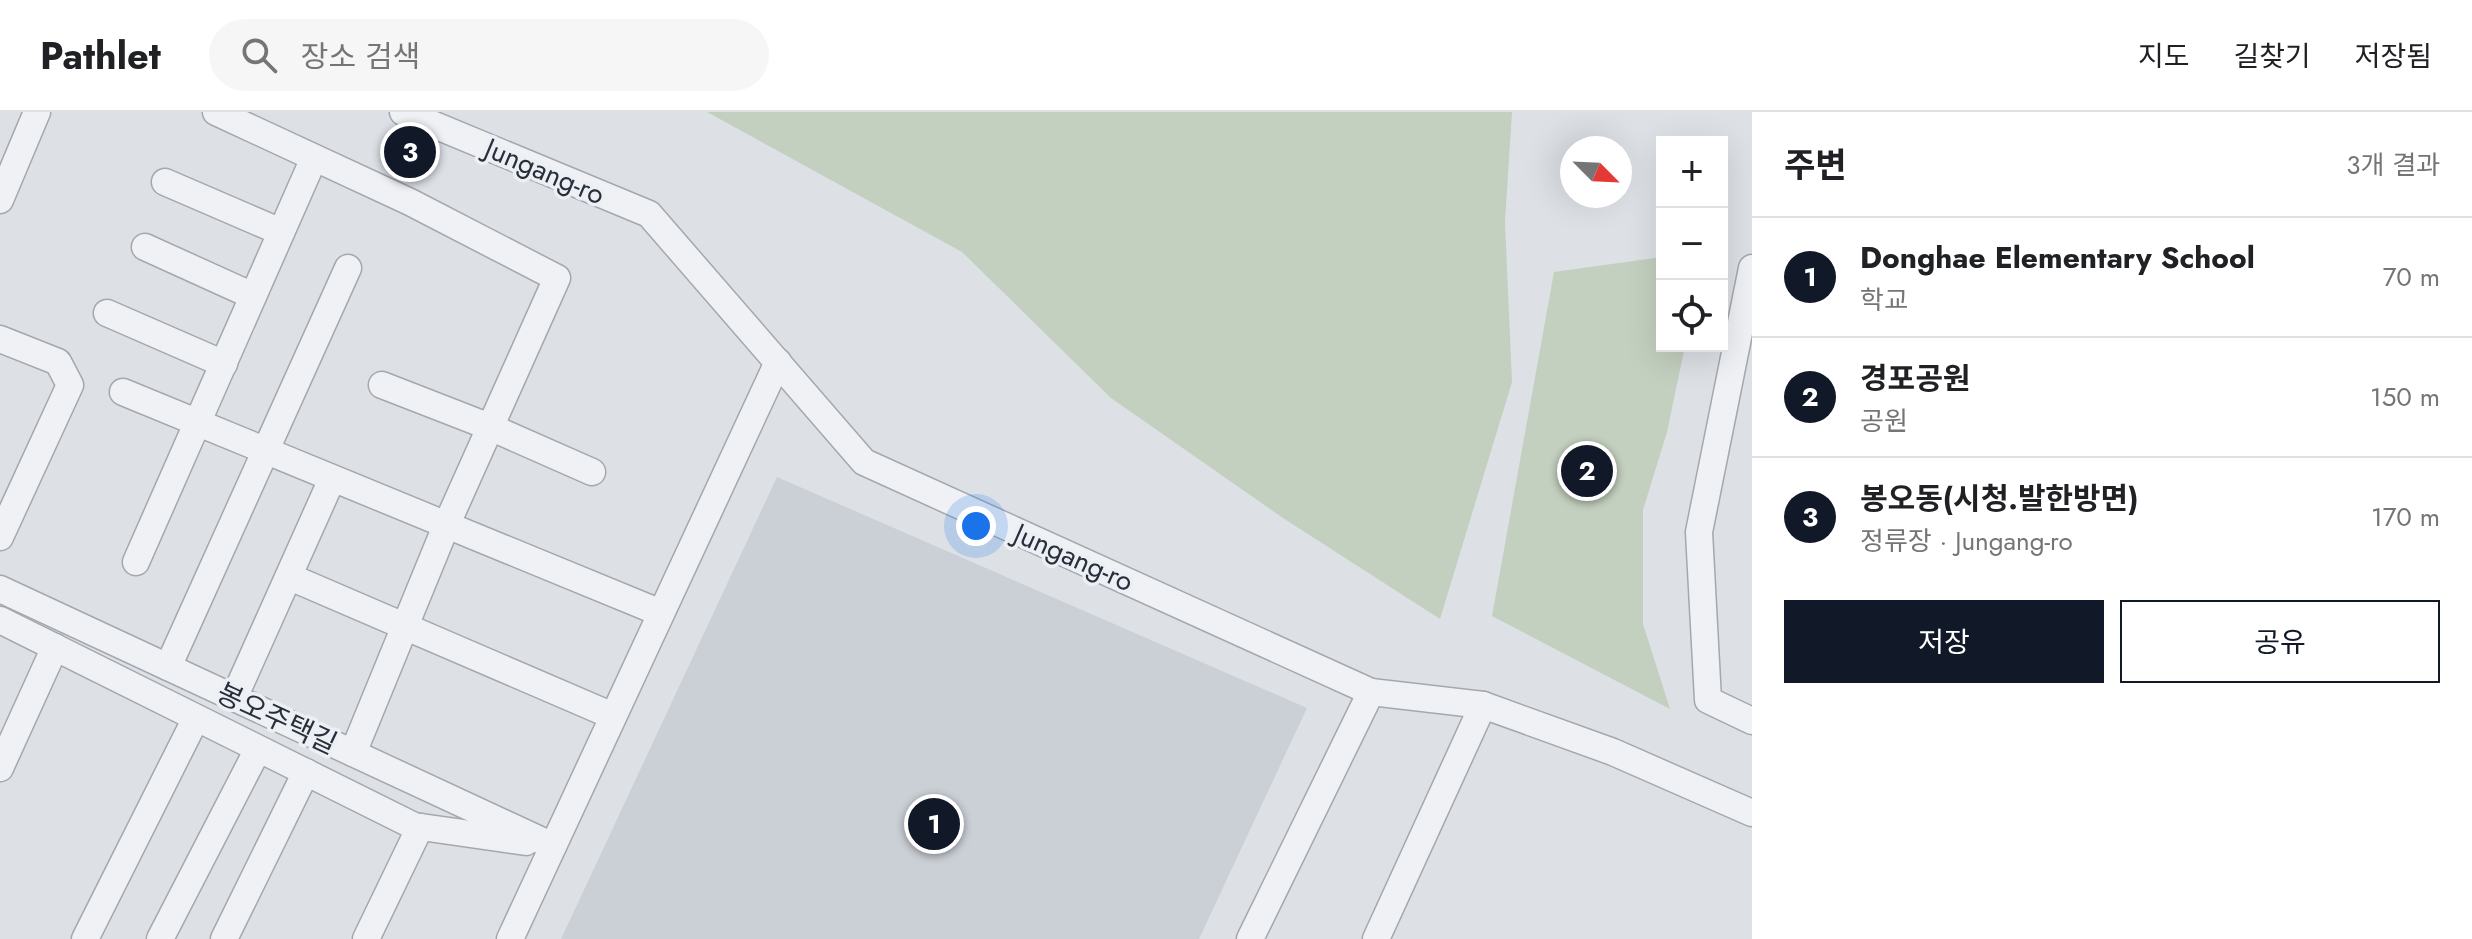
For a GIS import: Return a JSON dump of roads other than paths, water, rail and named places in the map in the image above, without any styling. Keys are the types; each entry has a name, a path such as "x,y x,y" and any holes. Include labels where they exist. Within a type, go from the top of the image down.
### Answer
{"street":[{"path":"0,200 37,112"},
{"path":"216,112 410,202 557,278 403,626 353,753"},
{"name":"Jungang-ro","path":"403,112 649,214 864,462 1371,692 1483,705 1613,752 1752,813"},
{"path":"136,562 314,158"},
{"path":"165,182 281,232"},
{"path":"145,247 253,296"},
{"path":"168,667 348,268"},
{"path":"1752,268 1699,532 1708,700 1752,721"},
{"path":"107,313 224,364"},
{"path":"0,339 58,362 70,385 0,537"},
{"path":"510,939 778,362"},
{"path":"382,385 490,427 592,472"},
{"path":"123,392 661,613"},
{"path":"234,698 332,479"},
{"path":"290,577 613,716"},
{"name":"봉오주택길","path":"0,589 553,846"},
{"path":"0,620 420,827 553,846"},
{"path":"0,768 55,647"},
{"path":"1250,939 1371,692"},
{"path":"1376,939 1483,705"},
{"path":"85,939 196,718"},
{"path":"160,939 258,749"},
{"path":"232,936 306,772"},
{"path":"366,939 420,827"}],"place":[{"name":"봉오동(시청.발한방면)","path":"410,152"},
{"name":"경포공원","path":"1587,471"},
{"name":"Donghae Elementary School","path":"934,824"}]}
